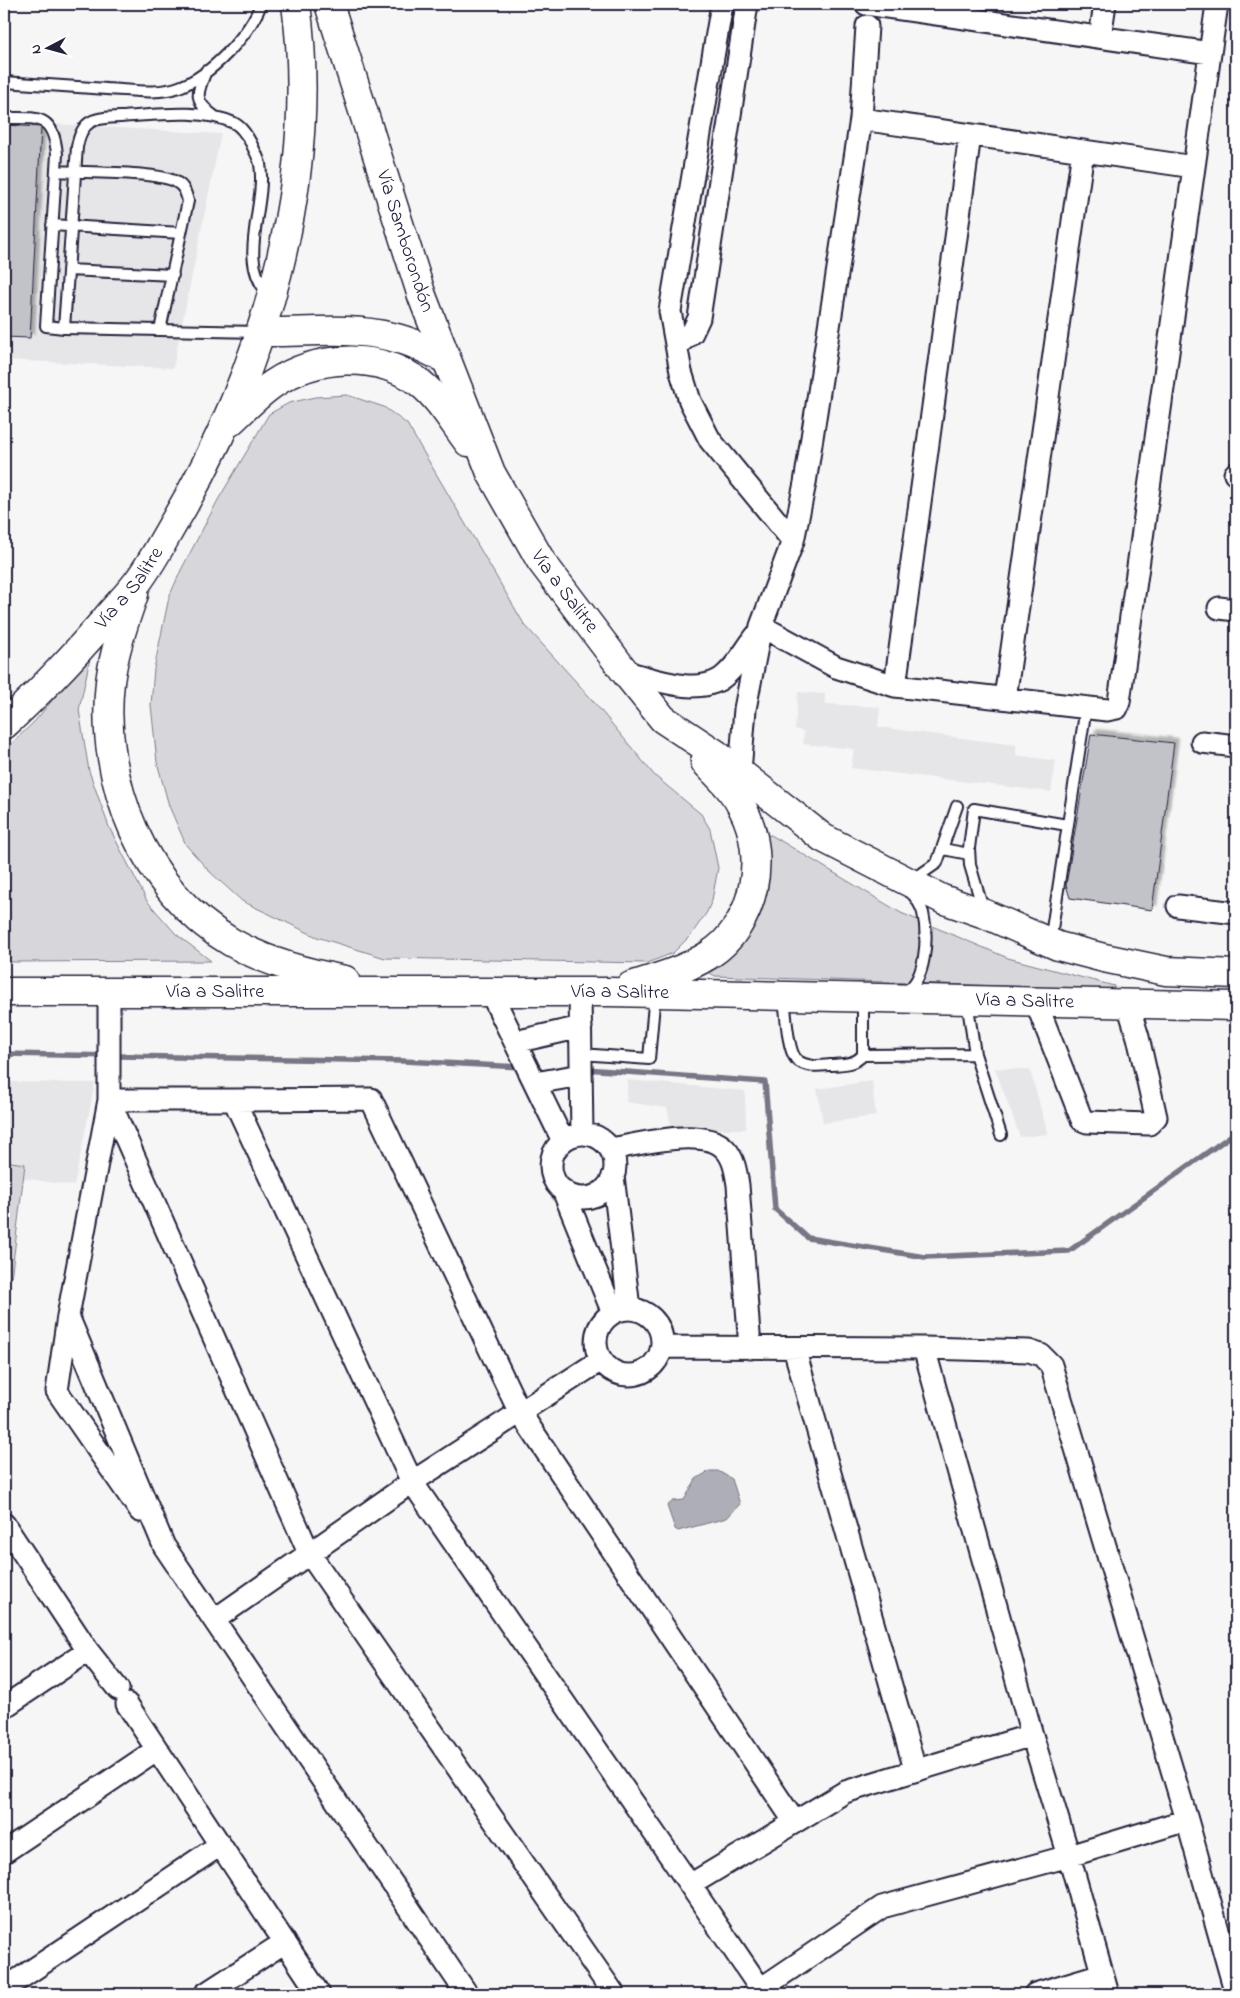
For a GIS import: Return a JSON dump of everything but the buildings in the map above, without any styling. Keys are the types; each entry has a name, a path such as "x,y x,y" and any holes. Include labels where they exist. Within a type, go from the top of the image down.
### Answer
{"main road":[{"path":"224,429 244,380 260,332 291,207 297,154 301,66 296,4"},
{"name":"Vía Samborondón","path":"329,4 422,296 445,360 492,473"},
{"path":"260,332 378,334 403,340 445,360"},
{"path":"224,429 260,394 288,375 313,365 329,362 369,361 397,370 421,384 439,403 492,473"},
{"name":"Vía a Salitre","path":"4,725 69,661 139,580 193,491 224,429"},
{"name":"Vía a Salitre","path":"492,473 541,562 624,672 663,719 740,772 823,838 942,899 984,914 1050,943 1104,958 1166,971 1236,974"},
{"path":"139,580 120,633 110,681 109,739 123,807 152,863 176,895 204,923 249,951 311,973 406,991"},
{"path":"610,992 662,976 710,955 723,944 738,926 752,893 754,846 752,830 743,808 729,787 663,719"},
{"name":"Vía a Salitre","path":"4,992 109,994 406,991 491,993 610,992 1236,1006"}],"street":[{"path":"722,4 670,311 672,330 677,345 681,372 690,401 710,440 793,541"},
{"path":"677,345 692,333 699,318 747,4"},
{"path":"866,4 987,12 1100,37 1210,53"},
{"path":"1100,37 1105,4"},
{"path":"760,630 836,668 895,686 1086,708 1108,710 1117,708 1217,4"},
{"path":"740,772 745,709 760,630 793,541 805,483 861,119 867,26"},
{"path":"861,119 1194,167"},
{"path":"895,686 970,135"},
{"path":"1005,698 1084,151"},
{"path":"624,672 692,686 709,683 723,676 760,630"},
{"path":"1202,742 1236,746"},
{"path":"1178,906 1236,913"},
{"path":"491,993 535,1083 572,1137"},
{"path":"580,993 581,1075 572,1137 555,1152 552,1165 554,1179 563,1190 621,1311"},
{"path":"109,994 109,1100 68,1316 57,1391 467,1994"},
{"path":"1036,1002 1082,1120 1087,1122 1149,1124 1156,1117 1138,1037 1128,1005"},
{"path":"515,1042 581,1027"},
{"path":"535,1083 581,1075"},
{"path":"109,1100 371,1100 519,1411 794,1821"},
{"path":"109,1100 308,1553 614,1994"},
{"path":"234,1100 412,1482 690,1885 759,1993 882,1906 1069,1856 1187,1820"},
{"path":"572,1137 598,1138 610,1150 614,1162 613,1176 621,1311"},
{"path":"610,1150 690,1137 709,1140 724,1148 734,1163 738,1185 750,1348"},
{"path":"563,1190 576,1196 591,1196 604,1189 613,1176"},
{"path":"621,1311 643,1311 654,1320 662,1332 662,1347 659,1358 652,1367 642,1373 630,1376 619,1374 601,1360 597,1350 599,1328 621,1311"},
{"path":"68,1316 164,1546"},
{"path":"662,1347 924,1348 1029,1351 1041,1355 1051,1365 1187,1820 1236,1994"},
{"path":"794,1348 915,1769"},
{"path":"924,1348 1032,1735 1105,1984 1035,1994"},
{"path":"214,1620 412,1482 519,1411 601,1360"},
{"path":"4,1524 88,1651 123,1696 156,1750 319,1994"},
{"path":"4,1707 88,1651"},
{"path":"690,1885 845,1792 915,1769 1032,1735"},
{"path":"4,1852 156,1750"},
{"path":"4,1989 220,1845"},
{"path":"206,1994 284,1942"}],"lane":[{"path":"4,82 152,91 180,87 206,70 233,47 248,29 261,4"},
{"path":"206,70 199,88 198,100 204,110 217,118"},
{"path":"64,328 70,227 80,131 90,122 107,117 193,114 217,118 235,124 245,132 260,163 254,265 258,284 270,296"},
{"path":"4,118 34,118 45,121 52,127 57,154 46,323 48,327 260,332"},
{"path":"56,171 153,176 178,182 185,190 188,201 160,330"},
{"path":"52,225 181,233"},
{"path":"68,270 173,275"},
{"path":"1050,943 1086,708"},
{"path":"784,996 792,1051 797,1060 813,1066 857,1062 863,1055 874,998 910,990 918,981 924,952 923,913 901,879 931,869 937,863 957,806"},
{"path":"984,914 972,875 969,854 974,809 1068,825"},
{"path":"943,849 969,854"},
{"path":"581,1054 649,1059 655,993"},
{"path":"967,1000 975,1054 1001,1135"},
{"path":"863,1055 975,1054"}],"shaded area":[{"path":"4,121 221,134 173,368 4,360"},
{"path":"347,395 384,407 407,424 524,624 588,695 655,776 701,814 710,829 718,868 712,900 707,912 691,935 673,953 647,963 385,958 317,937 242,901 209,871 186,845 169,806 157,762 151,705 154,669 169,597 218,500 269,414 289,403 315,397"},
{"path":"91,654 79,710 89,771 109,827 147,901 176,934 211,961 4,962 4,751 35,721"},
{"path":"798,692 825,694 825,704 880,707 878,727 1016,745 1016,755 1056,761 1051,792 851,768 854,749 803,744 804,732 795,729"},
{"path":"771,835 901,913 1008,958 1114,986 1113,990 715,976 710,973 741,941 763,836"},
{"path":"995,1068 1030,1070 1048,1134 1020,1137"},
{"path":"628,1080 745,1091 746,1129 672,1129 667,1108 626,1102"},
{"path":"872,1081 876,1116 823,1123 817,1089"},
{"path":"4,1082 95,1083 74,1186 23,1178 24,1164 4,1161"},
{"path":"4,1161 25,1164 11,1279 4,1277"},
{"path":"709,1471 718,1471 732,1479 740,1504 727,1518 678,1531 675,1529 667,1506 673,1501 684,1500 696,1479"}],"waterway":[{"path":"4,1054 403,1061 521,1067"},
{"path":"585,1069 765,1082 775,1209 808,1238 925,1257 1069,1251 1236,1132"}]}
